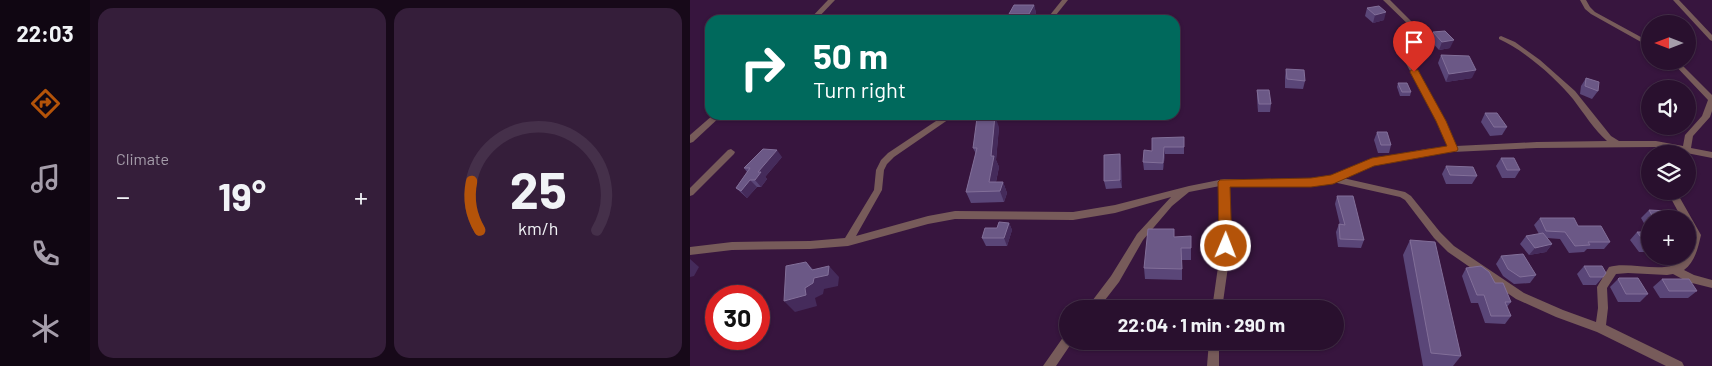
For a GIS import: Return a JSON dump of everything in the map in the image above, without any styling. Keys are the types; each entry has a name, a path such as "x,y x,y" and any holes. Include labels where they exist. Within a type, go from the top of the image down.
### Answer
{"street":[{"path":"817,15 832,0"},
{"path":"1053,15 1065,0"},
{"path":"1386,0 1396,8 1402,17 1416,27 1415,37 1406,46 1405,56 1441,121 1453,149"},
{"path":"1583,0 1587,8 1593,13 1641,40"},
{"path":"1676,0 1712,39"},
{"path":"1501,38 1524,50 1555,76 1577,99 1600,130 1618,144"},
{"path":"1683,70 1712,100 1706,117 1689,136 1688,145"},
{"path":"690,140 712,120"},
{"path":"848,242 878,190 880,170 884,162 891,155 944,120"},
{"path":"690,251 732,246 810,246 848,242 928,220 955,215 1073,216 1115,209 1188,189 1224,182 1311,182 1333,179 1372,162 1453,149 1618,144 1661,145"},
{"path":"690,193 731,152"},
{"path":"1696,152 1712,156"},
{"path":"1333,179 1402,194 1408,198 1444,242 1476,267 1520,296 1560,314 1600,328 1678,366"},
{"path":"1218,300 1226,246 1224,182"},
{"path":"1098,300 1115,278 1140,238 1169,204 1188,189"},
{"path":"1676,271 1685,265"},
{"path":"1600,328 1603,308 1602,287 1613,270 1630,267 1676,271 1712,284"},
{"path":"1049,366 1061,350"},
{"path":"1213,366 1214,350"}],"building":[{"path":"1014,5 1034,5 1029,14 1009,14"},
{"path":"1379,6 1386,12 1375,15 1367,8"},
{"path":"1445,31 1454,40 1442,42 1433,32"},
{"path":"1441,55 1469,56 1476,70 1449,74"},
{"path":"1286,69 1304,70 1305,81 1287,79"},
{"path":"1586,78 1599,82 1598,91 1585,86"},
{"path":"1398,83 1407,83 1411,92 1402,92"},
{"path":"1257,90 1269,90 1271,104 1259,104"},
{"path":"1485,113 1497,113 1507,127 1494,127"},
{"path":"977,120 995,120 991,156 994,156 989,182 1003,182 1000,191 966,192 977,148 973,148"},
{"path":"1377,132 1387,132 1391,145 1381,145"},
{"path":"1184,137 1184,147 1164,147 1163,163 1143,162 1144,150 1152,151 1152,138"},
{"path":"763,149 777,150 758,172 761,172 755,180 750,180 741,191 736,188 750,168 744,168"},
{"path":"1120,154 1120,180 1104,181 1104,155"},
{"path":"1501,158 1514,158 1520,170 1507,170"},
{"path":"1446,166 1473,167 1477,176 1450,175"},
{"path":"1337,196 1353,196 1364,240 1340,239 1339,224 1345,225"},
{"path":"1540,218 1574,218 1578,226 1601,226 1610,242 1588,242 1590,245 1575,246 1565,232 1546,231"},
{"path":"999,222 1009,223 1004,238 982,238 985,228 997,228"},
{"path":"1148,229 1174,229 1174,237 1191,236 1191,248 1181,248 1182,269 1144,268"},
{"path":"1543,233 1552,244 1535,248 1526,236"},
{"path":"1410,240 1435,242 1461,356 1431,353"},
{"path":"1523,254 1536,275 1520,277 1508,269 1501,256"},
{"path":"806,262 812,270 829,266 828,275 814,278 813,283 805,288 806,295 784,301 786,266"},
{"path":"1481,266 1489,272 1495,283 1503,283 1511,302 1505,302 1511,316 1491,316 1484,295 1477,295 1466,268"},
{"path":"1584,266 1602,266 1606,273 1603,277 1590,277"},
{"path":"1619,278 1638,278 1648,294 1626,294"},
{"path":"1662,279 1689,279 1697,291 1669,291"}],"route":[{"path":"1226,246 1224,182 1311,182 1333,179 1372,162 1453,149 1441,121 1414,72"}]}
